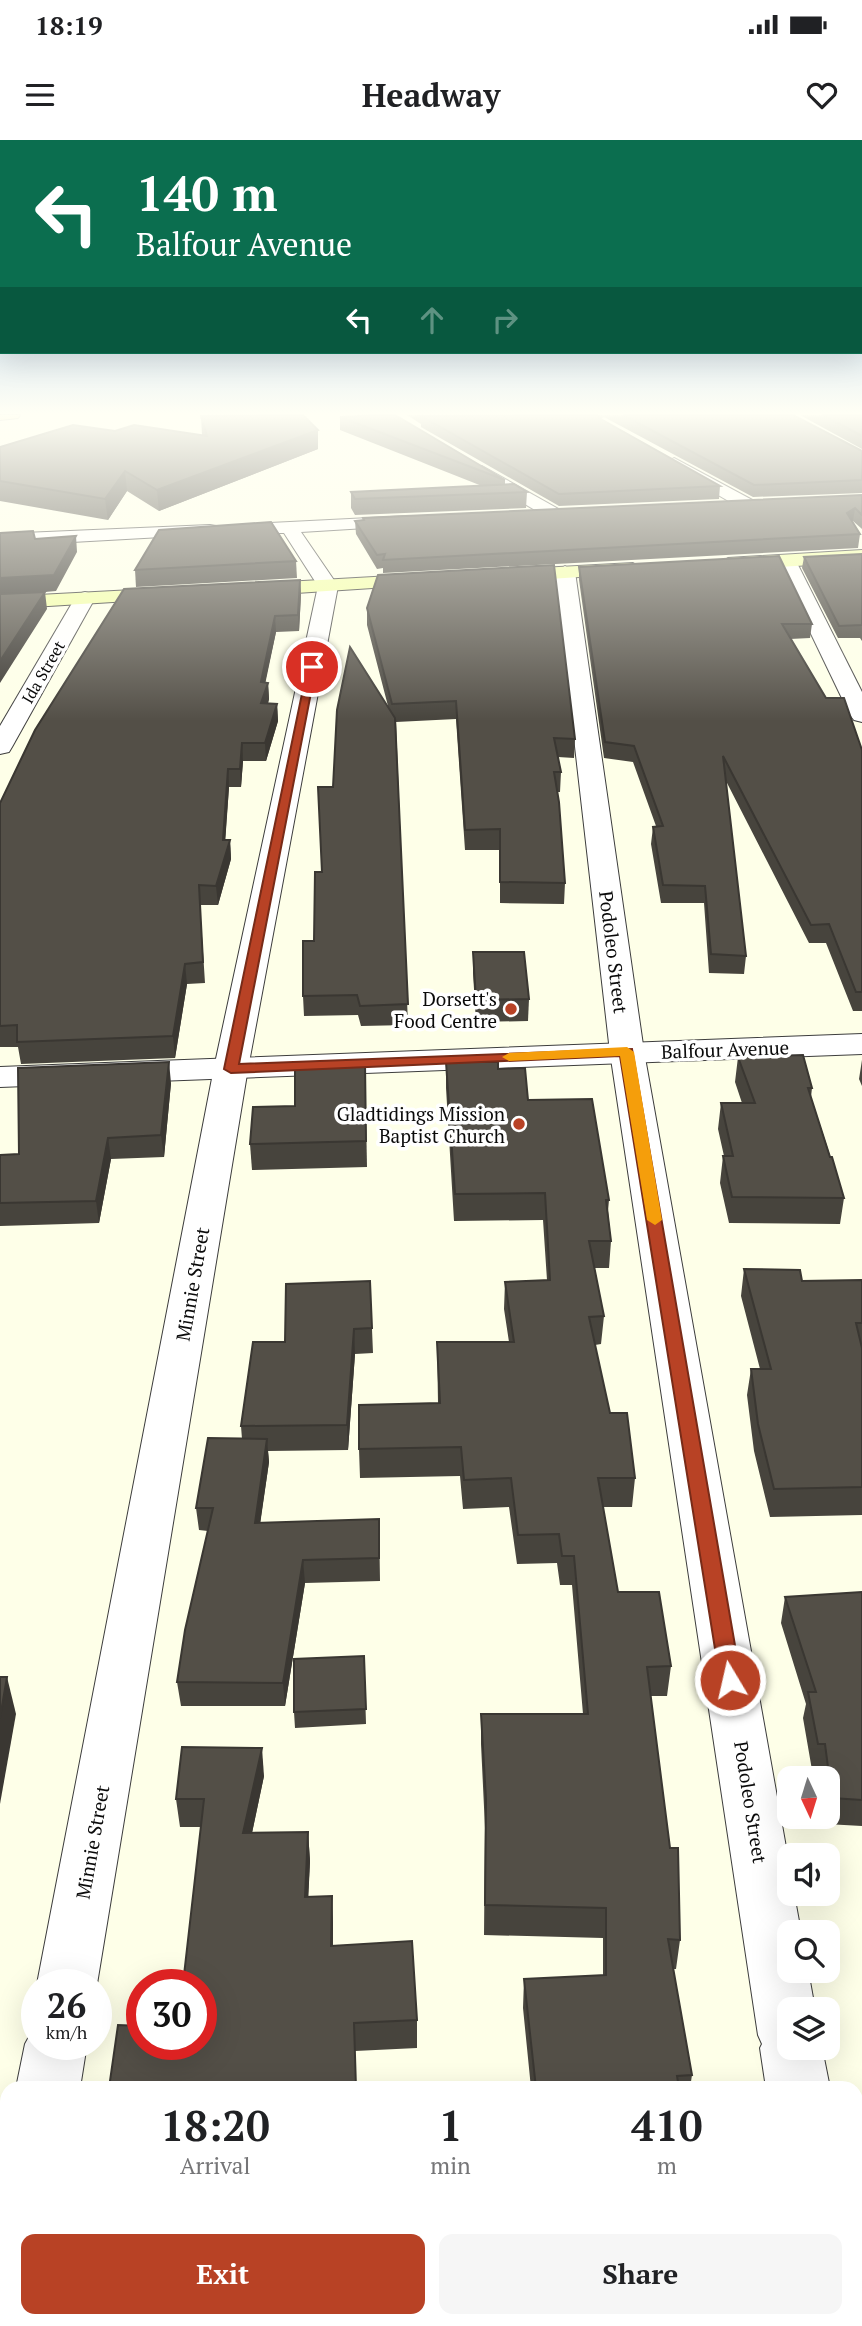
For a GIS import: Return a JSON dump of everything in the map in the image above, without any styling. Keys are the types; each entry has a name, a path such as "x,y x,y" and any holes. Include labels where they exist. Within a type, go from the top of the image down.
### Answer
{"main road":[{"path":"703,565 862,556"},
{"path":"487,577 648,568"},
{"path":"233,591 447,579"},
{"path":"0,603 193,593"}],"street":[{"path":"248,528 423,521"},
{"path":"289,527 328,586"},
{"path":"0,540 221,530"},
{"path":"786,561 862,715"},
{"name":"Podoleo Street","path":"565,572 627,1052 783,1997"},
{"name":"Minnie Street","path":"70,1969 231,1069 328,586"},
{"name":"Ida Street","path":"0,747 85,598"},
{"name":"Balfour Avenue","path":"0,1077 862,1044"},
{"path":"49,2081 53,2060"},
{"path":"793,2060 797,2081"}],"building":[{"path":"849,517 860,534 383,560 385,554 377,555 355,521 364,520 363,518"},
{"path":"271,522 296,561 135,570 159,530"},
{"path":"33,531 35,539 76,536 54,575 0,578 0,533"},
{"path":"862,554 862,625 839,626 804,557"},
{"path":"779,556 812,624 782,624 826,698 844,698 862,750 862,992 856,992 829,924 811,925 723,756 746,956 711,954 705,886 663,885 653,827 663,826 634,746 605,742 579,567"},
{"path":"554,565 575,739 554,738 561,772 554,772 565,883 500,882 500,829 465,830 456,701 392,704 367,608 378,575"},
{"path":"300,580 298,615 275,616 261,682 268,683 261,703 277,704 265,743 242,743 240,769 228,769 223,840 230,840 216,886 199,885 203,962 185,964 173,1036 17,1042 17,1025 0,1026 0,803 35,730 124,589"},
{"path":"45,592 0,661 0,594"},
{"path":"350,647 395,718 408,1004 360,1006 357,995 303,996 303,941 314,941 315,872 322,872 318,787 333,787 337,710"},
{"path":"473,952 524,952 529,999 476,1000"},
{"path":"803,1055 812,1088 808,1088 844,1198 732,1197 723,1156 733,1156 721,1103 755,1103 738,1057"},
{"path":"169,1062 161,1135 108,1138 96,1201 0,1203 0,1155 19,1154 18,1068"},
{"path":"446,1062 498,1062 498,1069 525,1068 528,1100 592,1099 609,1200 606,1200 611,1241 589,1241 604,1316 589,1317 610,1413 627,1413 635,1478 598,1478 618,1592 659,1592 671,1666 647,1667 670,1848 678,1848 680,1940 668,1939 692,2075 677,2076 678,2081 535,2081 524,1979 606,1975 606,1908 485,1905 486,1799 481,1714 588,1714 574,1556 562,1556 559,1534 518,1535 511,1478 464,1480 461,1447 359,1449 359,1405 440,1403 437,1342 514,1342 505,1282 550,1280 545,1193 455,1194"},
{"path":"365,1063 366,1141 250,1144 253,1107 295,1106 295,1064"},
{"path":"744,1269 800,1270 802,1281 862,1280 862,1323 856,1323 862,1348 862,1487 774,1489 758,1424 751,1369 771,1369"},
{"path":"370,1281 372,1328 354,1329 347,1425 241,1426 253,1342 285,1342 286,1284"},
{"path":"208,1438 267,1439 255,1523 379,1519 379,1558 303,1560 283,1683 177,1682 185,1630 213,1508 196,1508"},
{"path":"862,1592 862,1800 840,1799 840,1766 828,1766 825,1744 818,1744 808,1692 816,1692 785,1597"},
{"path":"364,1656 366,1709 294,1712 294,1659"},
{"path":"0,1677 7,1677 0,1718"},
{"path":"182,1747 262,1748 243,1833 308,1832 305,1897 332,1896 331,1946 412,1941 417,2020 354,2023 356,2081 110,2081 118,2025 126,2025 126,2060 217,2060 217,1969 185,1969 204,1799 176,1799"}],"slow traffic":[{"path":"509,1057 627,1052 655,1220"}],"place":[{"name":"Dorsett's Food Centre","path":"511,1009"},
{"name":"Gladtidings Mission Baptist Church","path":"519,1124"}],"route":[{"path":"312,667 231,1069 627,1052 730,1680"}]}
